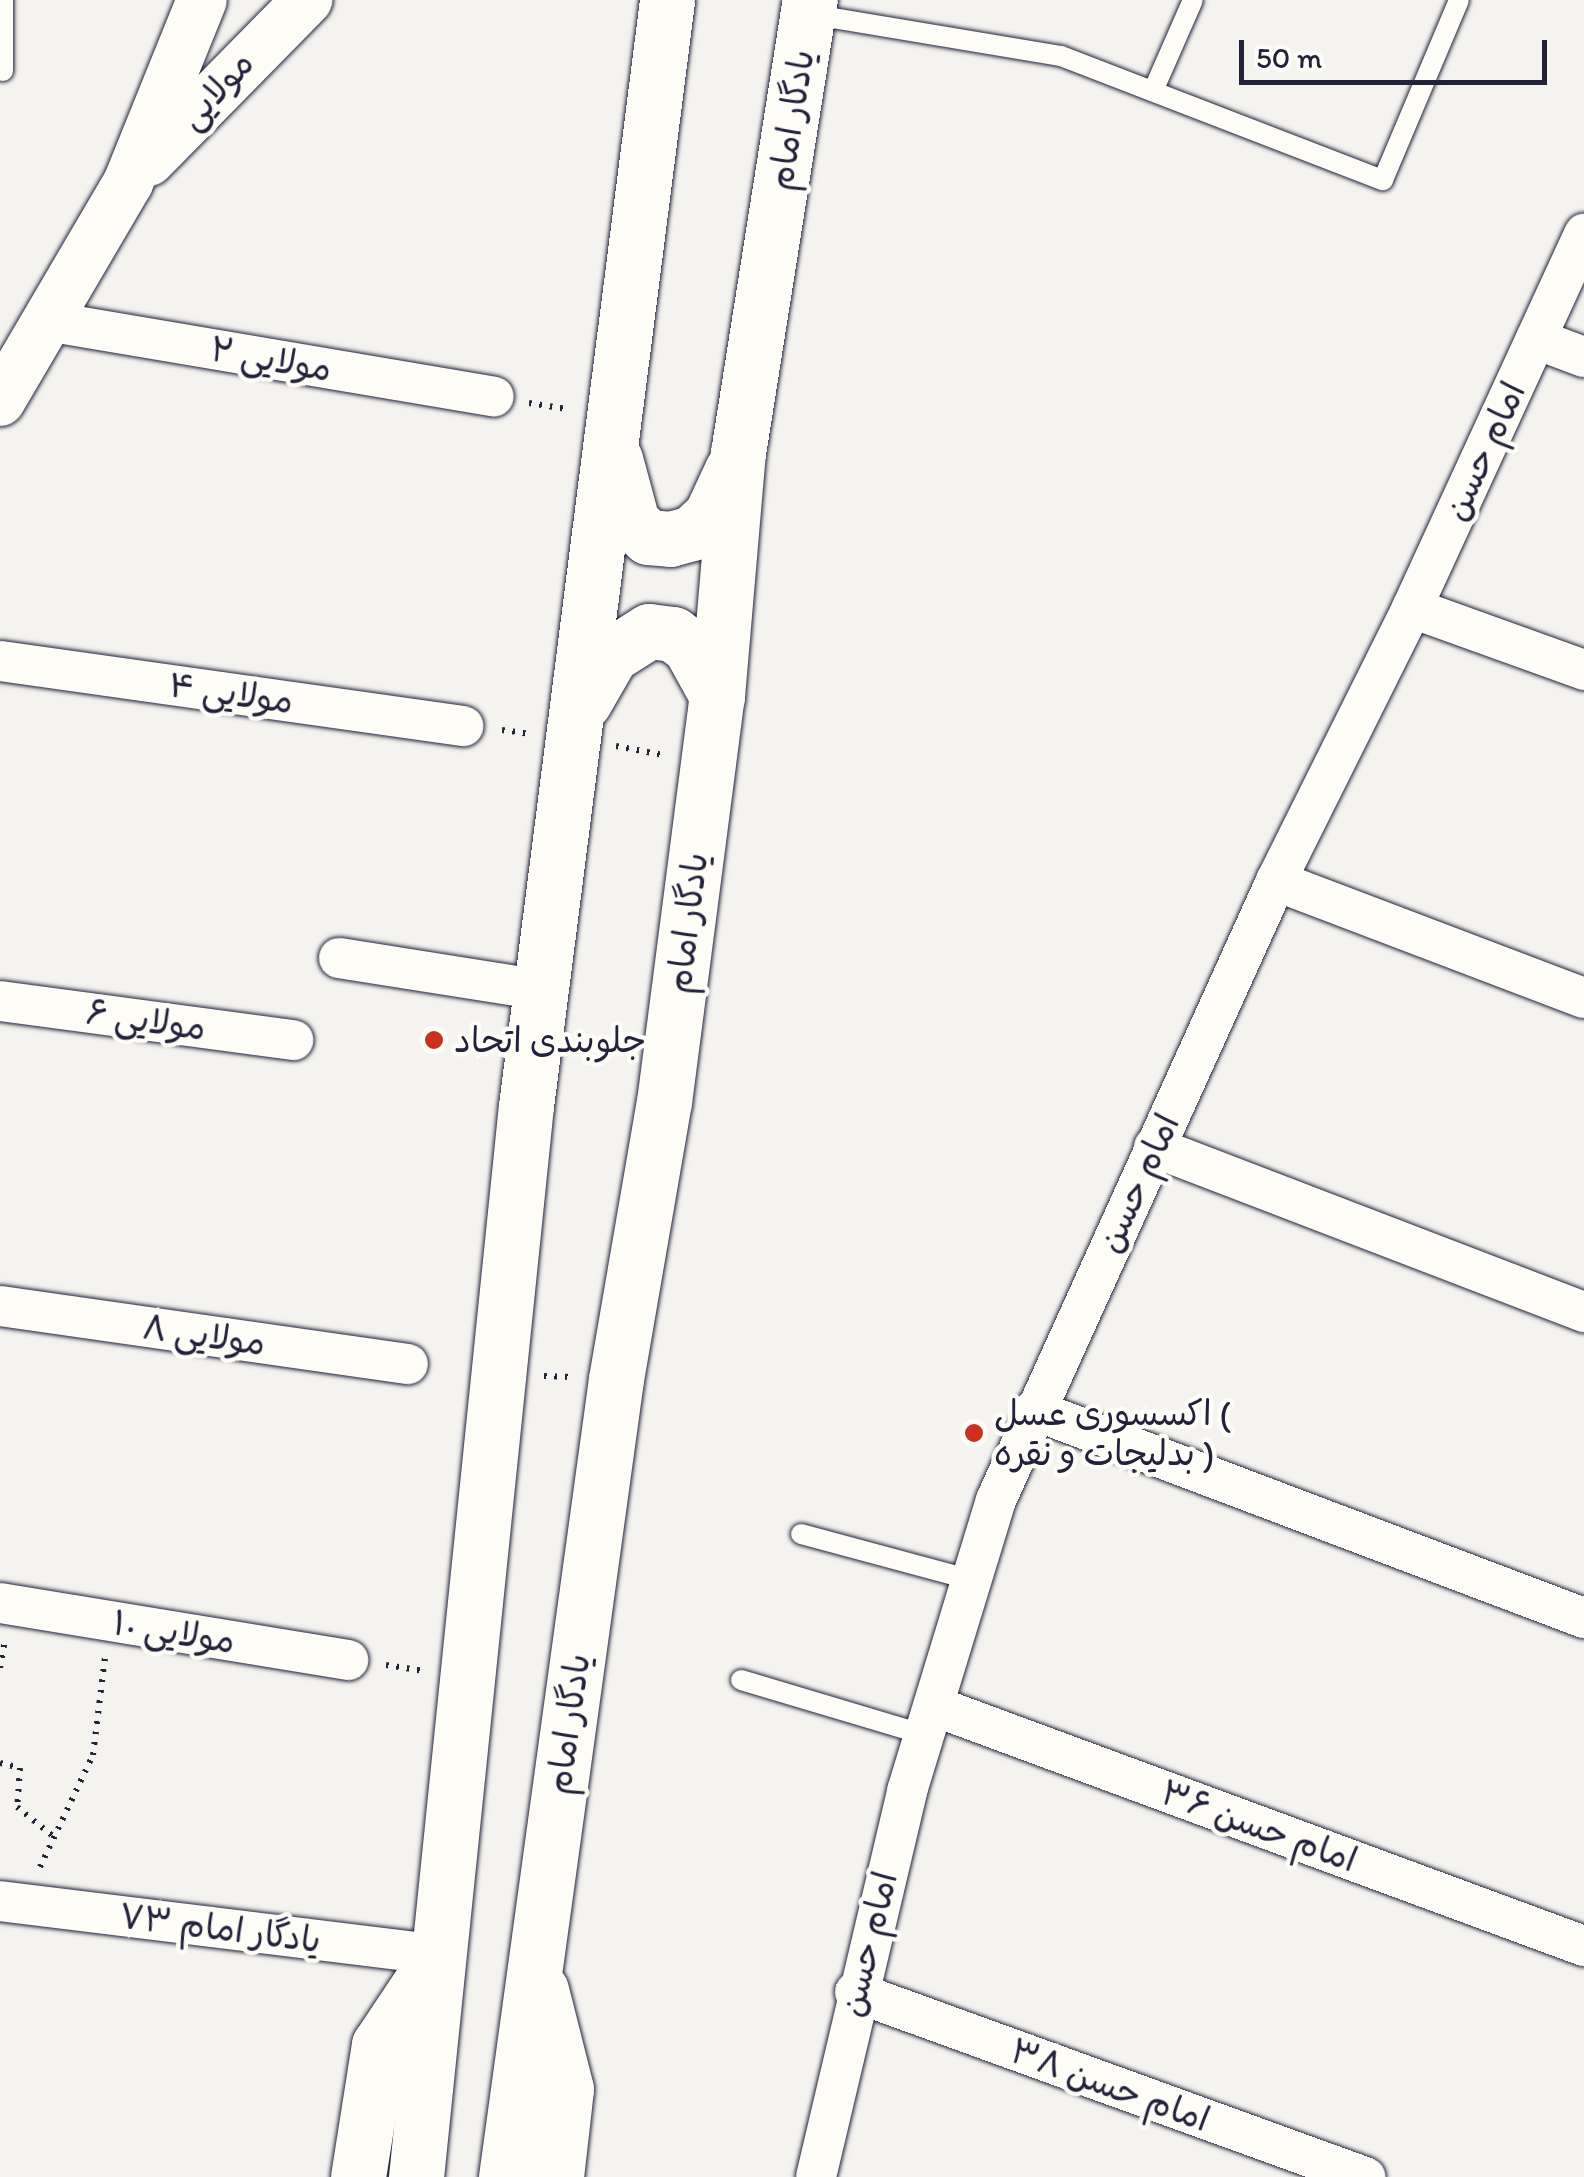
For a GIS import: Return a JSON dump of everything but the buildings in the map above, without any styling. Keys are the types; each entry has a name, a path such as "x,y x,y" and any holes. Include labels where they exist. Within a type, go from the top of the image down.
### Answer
{"main road":[{"path":"416,2177 497,1374 578,725 612,416 667,0"},
{"name":"یادگار امام","path":"506,2177 616,1379 664,1102 716,696 738,453 809,7"},
{"path":"612,416 622,497 632,522 648,537 692,533 712,516 738,453"},
{"path":"578,725 611,655 649,631 673,634 690,646 716,696"},
{"path":"358,2177 379,2045 440,1955"},
{"path":"534,1963 566,2089 556,2177"}],"street":[{"name":"مولایی","path":"0,400 128,183 202,0"},
{"name":"مولایی","path":"128,183 307,0"},
{"name":"امام حسن","path":"816,2177 855,1992 929,1720 996,1500 1276,880 1412,608 1584,234"},
{"name":"مولایی ۲","path":"47,321 494,398"},
{"path":"1536,340 1584,357"},
{"path":"1412,608 1584,670"},
{"name":"مولایی ۴","path":"0,661 463,726"},
{"path":"1276,880 1584,998"},
{"path":"339,958 542,990"},
{"name":"مولایی ۶","path":"0,1001 293,1040"},
{"path":"1154,1148 1584,1312"},
{"name":"مولایی ۸","path":"0,1306 408,1364"},
{"path":"1034,1410 1584,1618"},
{"name":"مولایی ۱۰","path":"0,1603 348,1660"},
{"name":"امام حسن ۳۶","path":"929,1720 1584,1946"},
{"name":"یادگار امام ۷۳","path":"12,1903 440,1955"},
{"name":"امام حسن ۳۸","path":"855,1992 1365,2177"}],"lane":[{"path":"2,0 3,71"},
{"path":"1153,91 1194,0"},
{"path":"809,7 1061,56 1383,180 1459,0"},
{"path":"801,1534 972,1580"},
{"path":"741,1680 929,1720"}],"path":[{"path":"494,398 612,416"},
{"path":"463,726 578,725 708,763"},
{"path":"497,1374 616,1379"},
{"path":"12,1903 54,1837 93,1755 110,1621"},
{"path":"348,1660 468,1678"},
{"path":"0,1763 20,1768 17,1807 54,1837"}],"place":[{"name":"جلوبندی اتحاد","path":"434,1040"},
{"name":"اکسسوری عسل ( بدلیجات و نقره )","path":"974,1433"}]}
